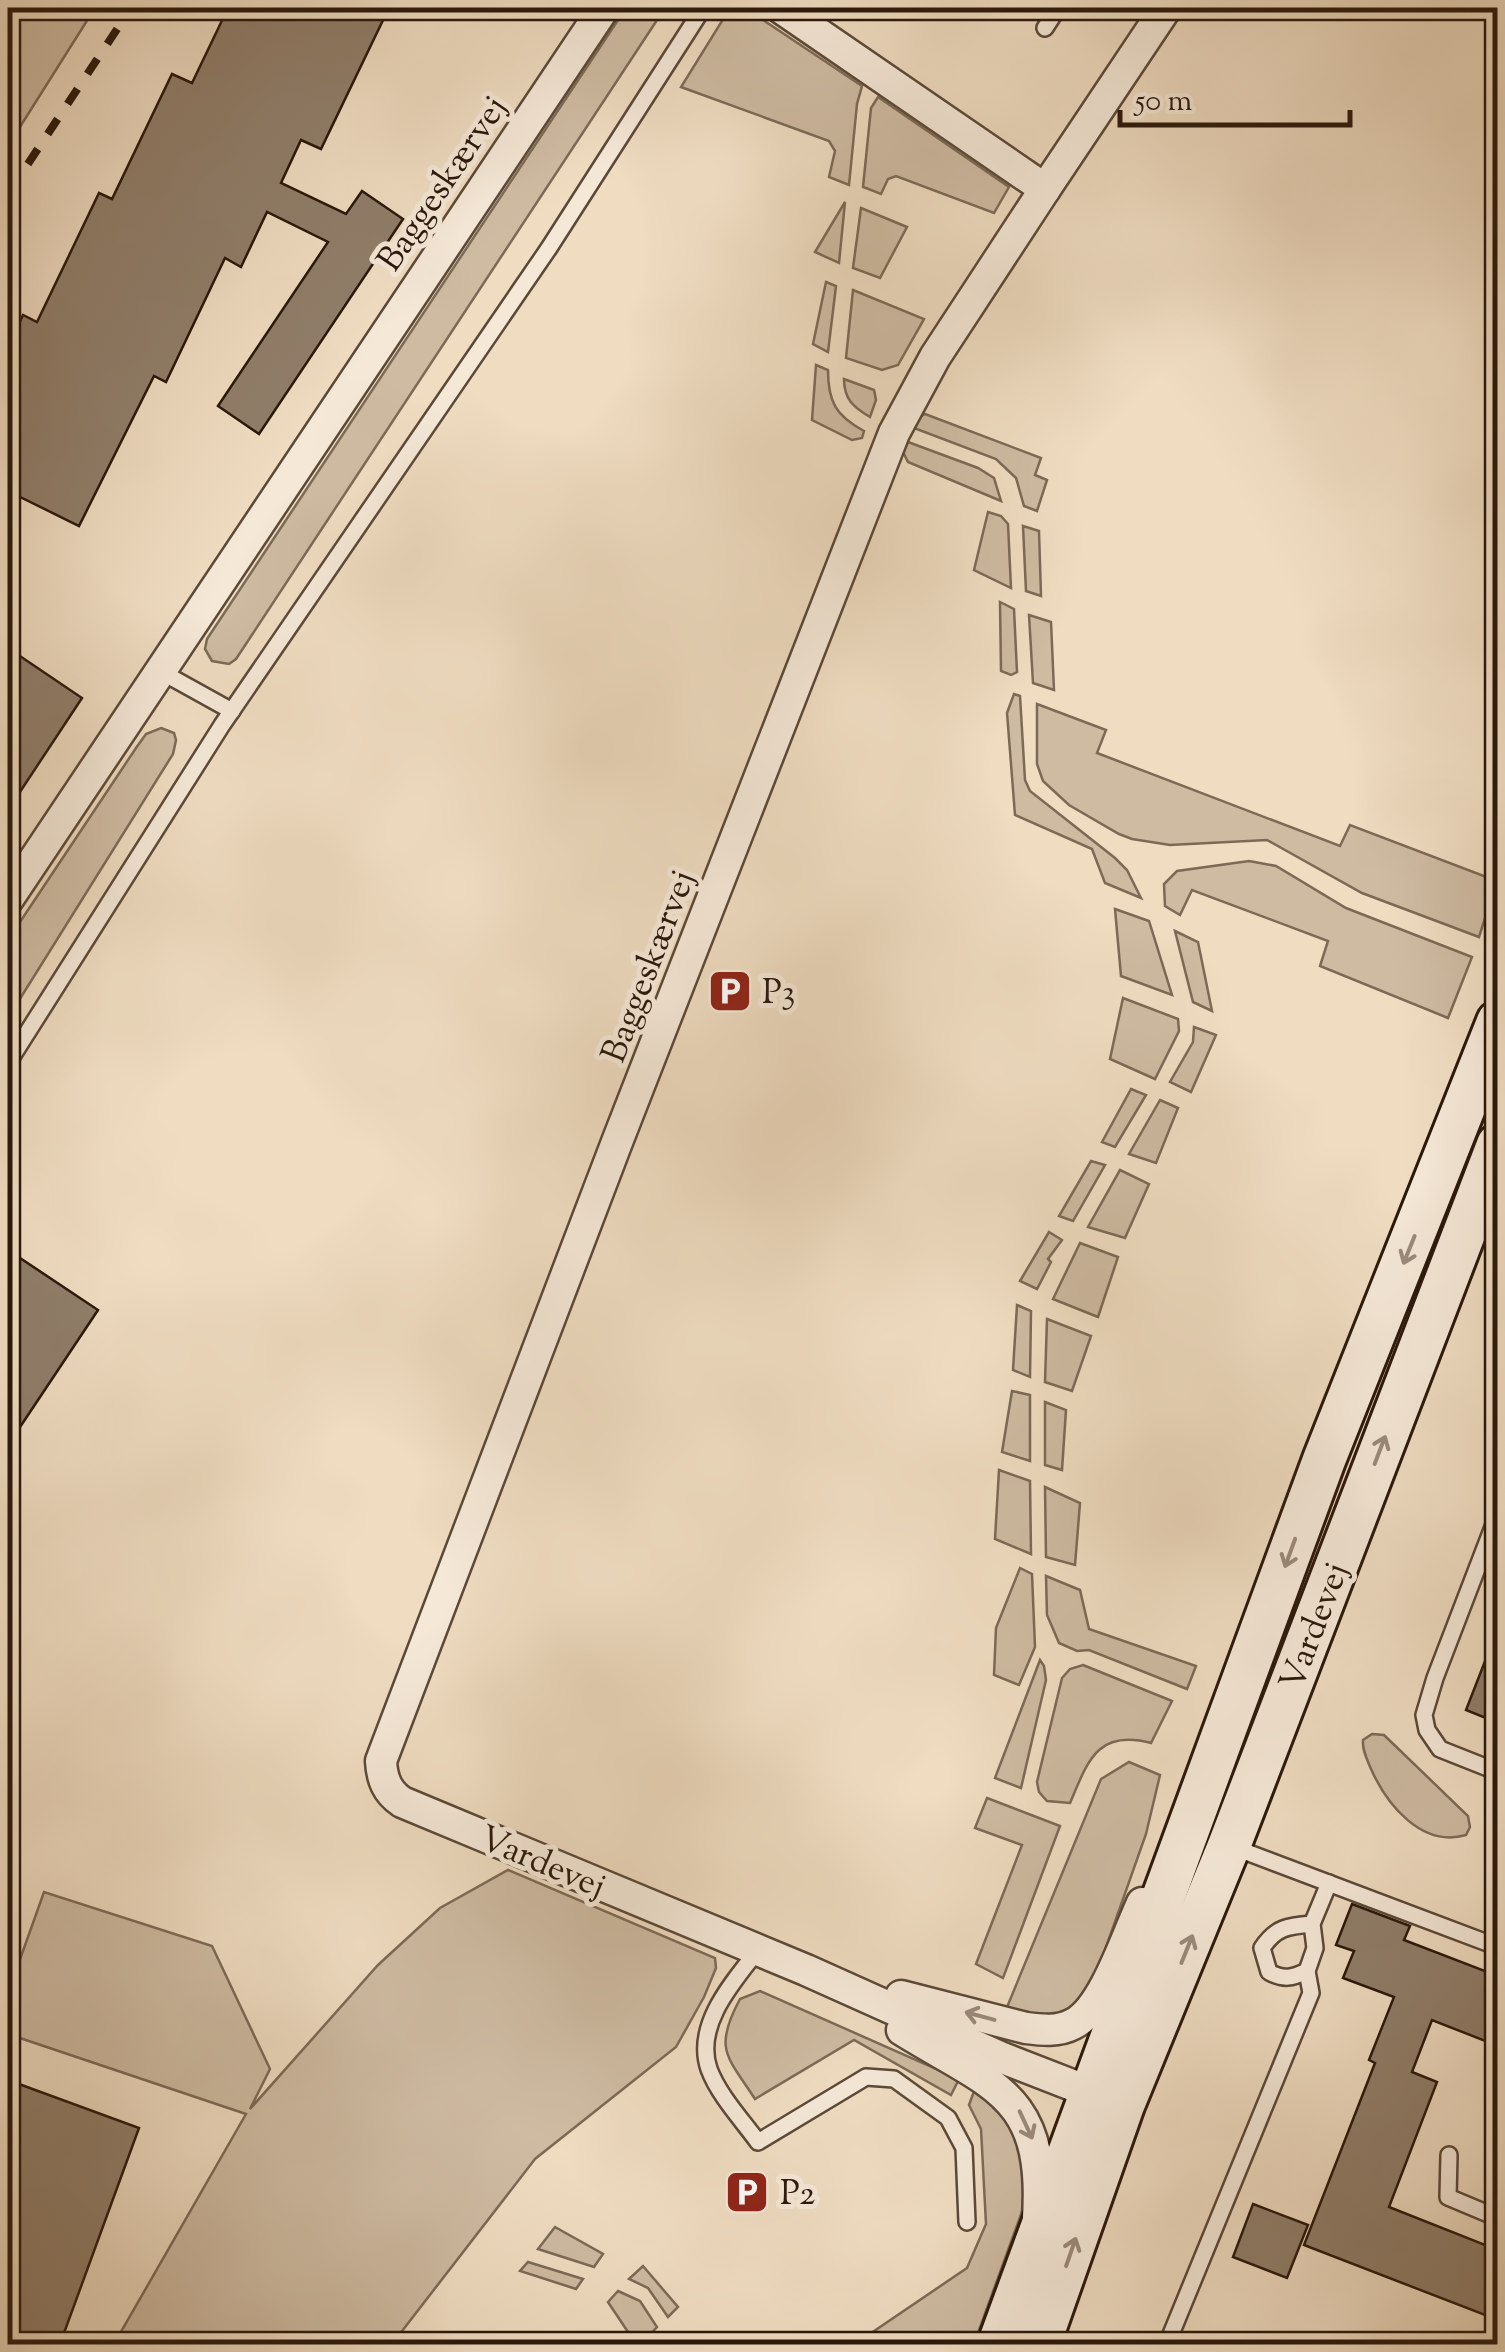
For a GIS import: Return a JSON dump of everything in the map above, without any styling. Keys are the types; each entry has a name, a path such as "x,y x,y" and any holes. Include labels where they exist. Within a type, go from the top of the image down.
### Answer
{"street":[{"name":"Baggeskærvej","path":"8,899 604,8"},
{"path":"781,8 1045,189"},
{"name":"Baggeskærvej","path":"392,1795 381,1773 386,1742 797,687 853,533 915,390 1166,8"},
{"name":"Vardevej","path":"999,2344 1036,2242 1229,1846 1476,1166 1498,1022"},
{"name":"Vardevej","path":"1039,2344 1194,1812 1324,1460 1476,1166"},
{"name":"Vardevej","path":"392,1795 533,1858 806,1970 1000,2057 1113,2082"},
{"name":"Vardevej","path":"806,1970 1026,2028 1059,2029 1072,2025 1090,2011 1154,1877 1194,1812"},
{"name":"Vardevej","path":"806,1970 989,2081 1020,2111 1032,2134 1036,2153 1036,2242"},
{"path":"1026,2028 1113,2082"}],"lane":[{"path":"8,1063 232,711 549,248 703,8"},
{"path":"1046,28 1058,8"},
{"path":"158,670 232,711"},
{"path":"1498,1514 1424,1716 1427,1730 1440,1749 1498,1772"},
{"path":"1229,1846 1498,1947"},
{"path":"1167,2344 1310,1993 1307,1971 1315,1948 1312,1924 1329,1882"},
{"path":"1307,1971 1280,1978 1269,1972 1262,1948 1273,1932 1286,1926 1312,1924"},
{"path":"758,1950 723,1994 704,2046 710,2072 758,2142 866,2077 894,2079 948,2118 964,2148 967,2222"},
{"path":"1449,2155 1448,2198 1498,2218"}],"shaded area":[{"path":"8,8 95,8 8,146"},
{"path":"626,8 665,8 236,659 229,664 212,661 205,649 207,639"},
{"path":"748,10 862,86 849,185 829,177 835,151 829,141 681,87 725,16"},
{"path":"878,97 1009,187 994,213 896,176 888,179 881,194 863,187 871,108"},
{"path":"845,202 839,263 815,252"},
{"path":"861,208 907,227 880,278 853,268"},
{"path":"826,282 836,286 828,352 813,344"},
{"path":"853,290 924,319 898,365 882,370 846,358"},
{"path":"816,365 828,370 836,407 864,431 862,438 852,440 812,420"},
{"path":"844,379 874,390 876,400 870,417 851,402"},
{"path":"925,414 1041,458 1035,475 1047,480 1037,511 1024,506 1016,478 996,459 914,428 918,418"},
{"path":"908,442 978,468 994,478 1001,501 908,462 903,452"},
{"path":"988,512 1001,516 1008,524 1011,588 974,570"},
{"path":"1023,526 1039,531 1041,596 1026,591"},
{"path":"1000,602 1014,609 1017,672 1011,675 1001,671"},
{"path":"1029,615 1051,622 1054,690 1033,683"},
{"path":"1014,694 1020,696 1025,780 1030,791 1115,858 1127,870 1141,898 1105,883 1092,849 1015,815 1007,713"},
{"path":"1037,704 1106,730 1097,753 1340,846 1350,825 1497,881 1479,937 1362,893 1267,840 1170,845 1119,834 1069,805 1043,781 1037,764"},
{"path":"161,728 174,733 173,754 8,1018 8,940 146,734"},
{"path":"1249,861 1276,866 1346,908 1472,957 1448,1018 1320,966 1328,941 1192,890 1180,915 1165,906 1164,884 1177,871"},
{"path":"1115,909 1149,921 1172,995 1121,976"},
{"path":"1175,931 1198,942 1212,1011 1193,1002"},
{"path":"1123,998 1178,1019 1179,1031 1155,1079 1110,1059"},
{"path":"1194,1027 1216,1035 1191,1092 1170,1082 1193,1042"},
{"path":"1131,1089 1146,1095 1115,1147 1102,1142"},
{"path":"1160,1100 1178,1108 1156,1163 1129,1154"},
{"path":"1091,1161 1105,1165 1073,1221 1059,1216"},
{"path":"1120,1170 1149,1184 1125,1238 1088,1227"},
{"path":"1049,1232 1062,1240 1048,1259 1051,1262 1037,1289 1020,1281"},
{"path":"1080,1243 1118,1257 1098,1317 1053,1299"},
{"path":"1017,1305 1031,1311 1030,1377 1013,1370"},
{"path":"1047,1319 1091,1336 1072,1391 1045,1382"},
{"path":"1012,1391 1030,1395 1030,1461 1002,1452"},
{"path":"1045,1402 1066,1410 1062,1470 1045,1465"},
{"path":"999,1470 1030,1481 1031,1554 995,1539"},
{"path":"1045,1487 1080,1503 1075,1565 1046,1557"},
{"path":"1020,1568 1032,1574 1035,1647 1019,1685 994,1675 996,1628"},
{"path":"1046,1576 1080,1590 1089,1629 1196,1666 1187,1689 1089,1650 1077,1651 1059,1643 1047,1615"},
{"path":"1040,1660 1046,1680 1021,1788 995,1778"},
{"path":"1083,1665 1172,1701 1151,1743 1133,1740 1106,1745 1089,1762 1070,1803 1047,1801 1037,1782 1062,1678 1070,1669"},
{"path":"1372,1734 1384,1735 1468,1816 1470,1827 1466,1835 1435,1835 1396,1809 1365,1754 1363,1740"},
{"path":"1129,1762 1160,1775 1146,1834 1092,1987 1069,2012 1044,2019 1005,2012 1101,1779"},
{"path":"987,1798 1060,1826 1003,1978 976,1964 1022,1845 975,1828"},
{"path":"508,1870 715,1958 716,1968 704,1997 676,2047 535,2159 392,2344 114,2344 246,2114 8,2034 8,1993 44,1892 212,1946 270,2069 250,2109 378,1965 440,1908"},
{"path":"760,1991 959,2079 951,2095 854,2040 755,2099 731,2062 725,2041 740,1999"},
{"path":"976,2086 995,2098 1023,2143 1028,2195 974,2344 855,2344 967,2268 986,2224 981,2129 969,2105"},
{"path":"555,2227 603,2254 594,2267 538,2249"},
{"path":"528,2262 583,2279 576,2289 520,2271"},
{"path":"643,2266 678,2307 668,2317 648,2288 629,2279"},
{"path":"618,2291 640,2301 657,2327 641,2344 636,2344 608,2302"}],"building":[{"path":"228,8 362,8 384,18 321,149 301,140 281,183 346,214 362,191 403,219 259,434 218,406 328,242 267,212 241,267 225,258 166,382 154,376 79,526 8,491 8,348 23,315 37,322 99,193 112,199 172,74 192,83"},
{"path":"8,648 82,698 8,810"},
{"path":"8,1250 98,1310 8,1445"},
{"path":"1498,1634 1498,1723 1466,1710"},
{"path":"1352,1904 1410,1926 1404,1940 1498,1976 1498,2046 1432,2020 1412,2072 1437,2082 1389,2207 1498,2250 1498,2320 1304,2245 1375,2063 1369,2060 1394,1997 1343,1978 1354,1951 1336,1945"},
{"path":"8,2080 139,2128 60,2344 8,2344"},
{"path":"1253,2204 1308,2225 1287,2278 1233,2257"}],"railway":[{"path":"8,194 131,8"}],"place":[{"name":"P3","path":"730,991"},
{"name":"P2","path":"747,2192"}]}
